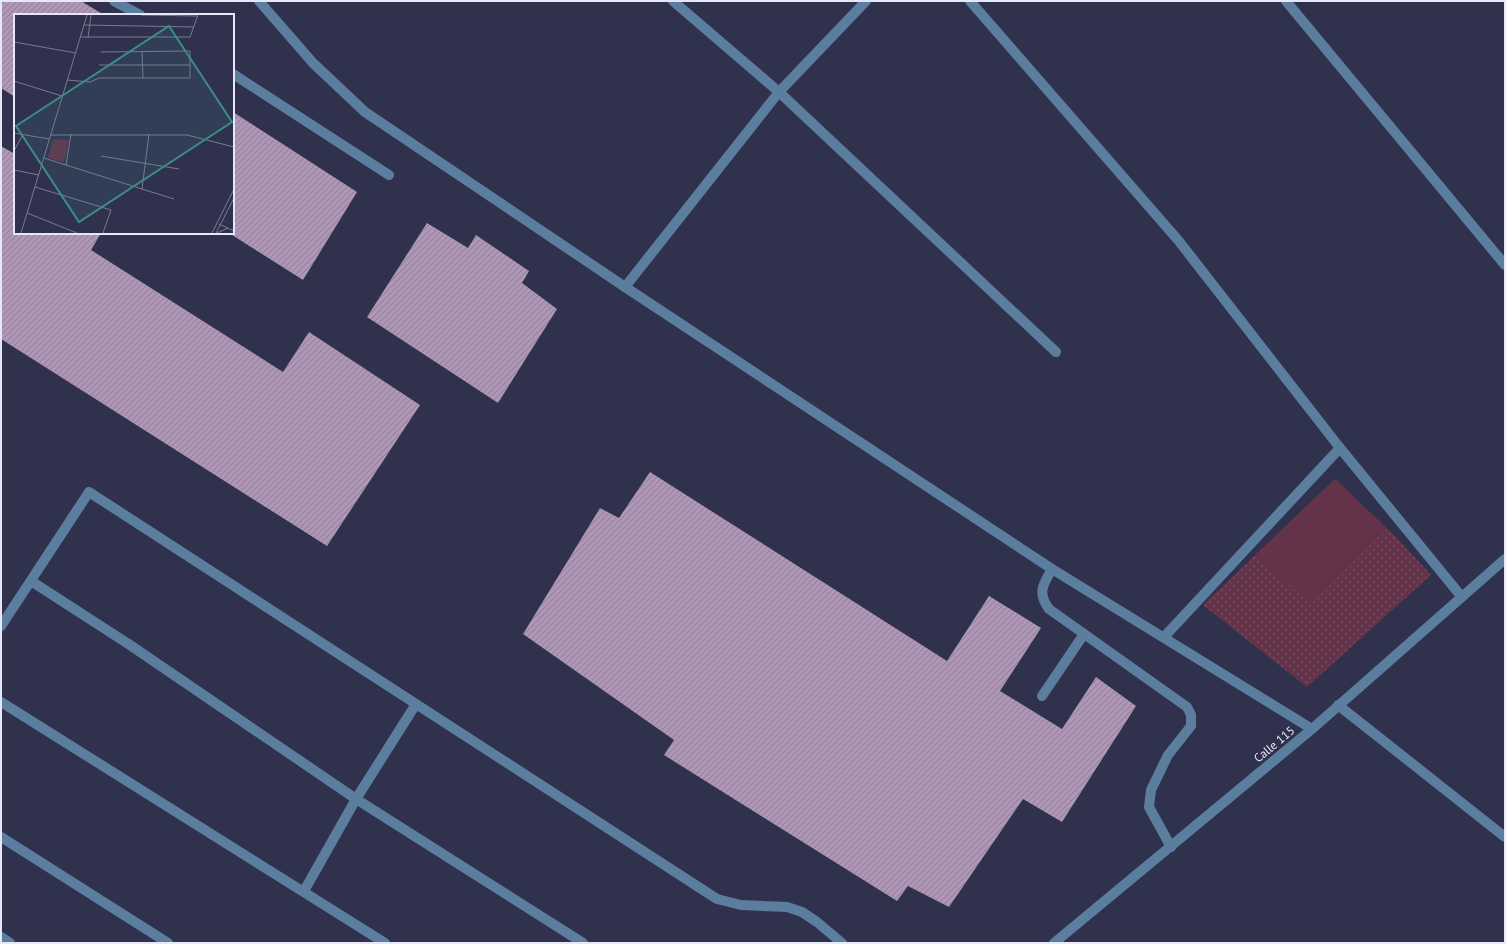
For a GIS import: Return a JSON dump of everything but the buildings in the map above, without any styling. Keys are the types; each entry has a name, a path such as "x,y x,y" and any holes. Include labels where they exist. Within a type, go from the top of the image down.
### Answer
{"street":[{"path":"114,1 138,14"},
{"path":"259,1 314,63 365,112 625,287 1052,568 1312,729"},
{"path":"673,1 779,92 1056,352"},
{"path":"625,287 779,92 866,1"},
{"path":"970,1 1178,240 1340,448 1461,596"},
{"path":"1286,1 1505,265"},
{"path":"234,75 389,175"},
{"path":"1164,637 1340,448"},
{"path":"1,626 89,492 717,899 741,905 787,907 797,910 817,922 842,943"},
{"name":"Calle 115","path":"1054,943 1312,729 1461,596 1505,559"},
{"path":"1052,568 1042,587 1043,600 1049,609 1187,707 1191,715 1191,726 1168,755 1150,790 1149,807 1171,847"},
{"path":"31,581 130,645 356,799 583,943"},
{"path":"1042,696 1084,634"},
{"path":"1,702 385,943"},
{"path":"304,891 356,799 416,704"},
{"path":"1338,705 1505,837"},
{"path":"1,837 168,943"},
{"path":"1,937 10,943"}],"shaded area":[{"path":"1335,479 1394,535 1431,575 1307,687 1203,605"},
{"path":"1335,479 1387,529 1310,605 1256,554"}]}
